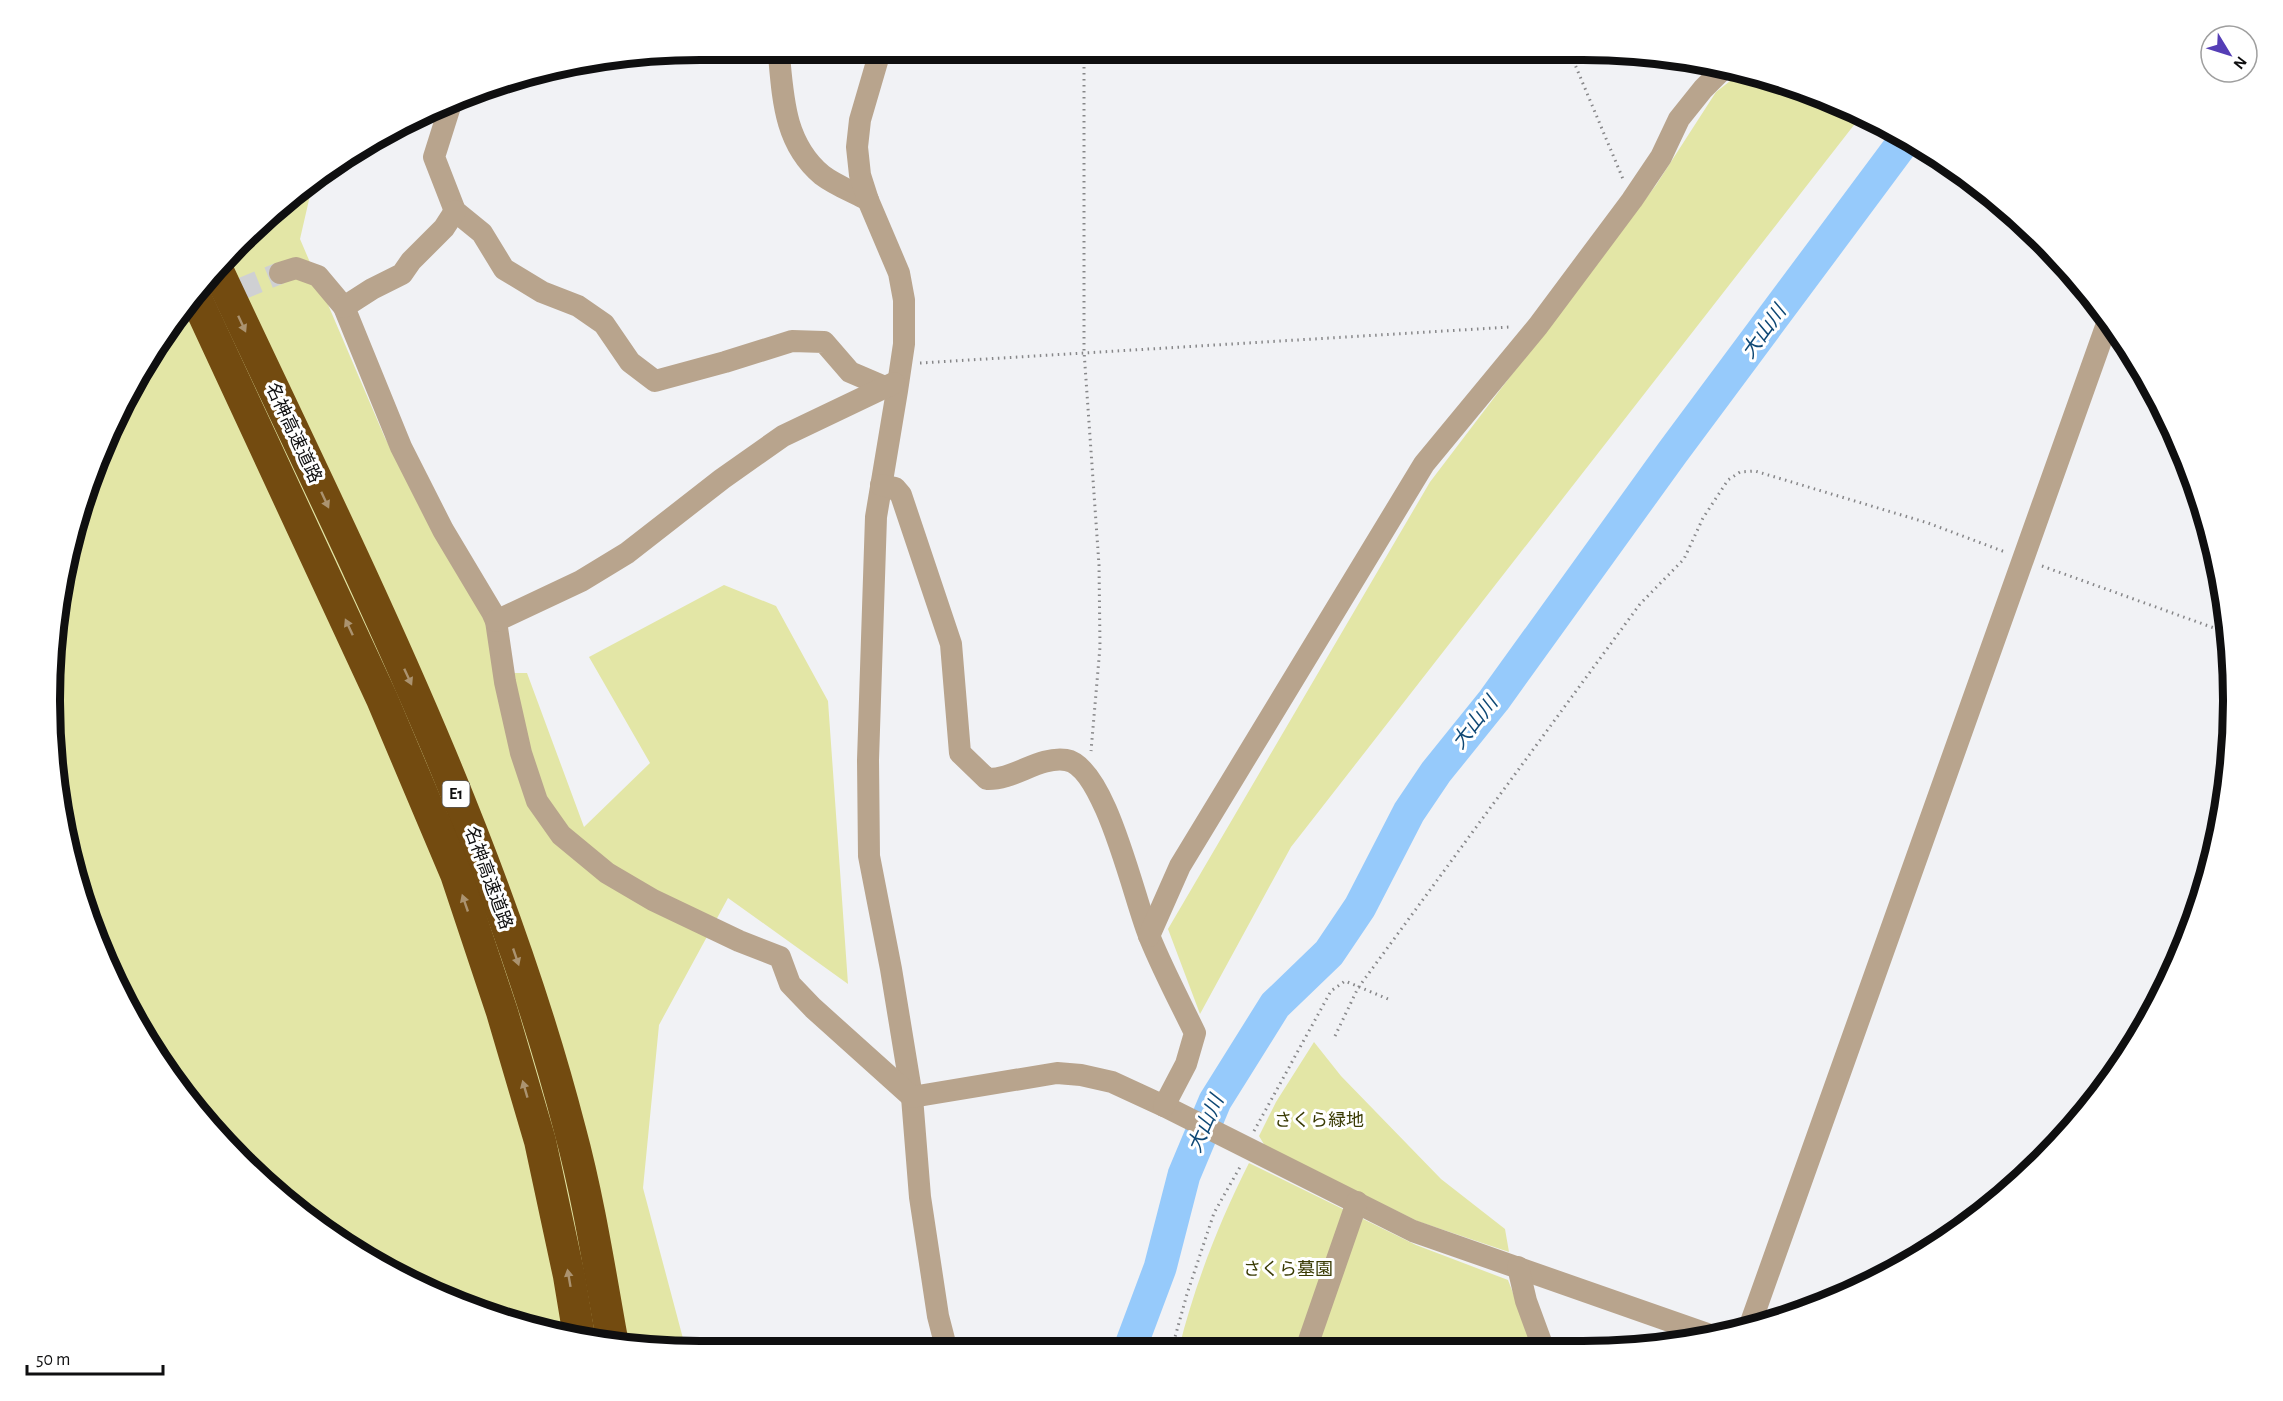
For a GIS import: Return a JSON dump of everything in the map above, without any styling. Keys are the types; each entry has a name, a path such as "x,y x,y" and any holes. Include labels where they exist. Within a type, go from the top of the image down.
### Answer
{"highway":[{"name":"名神高速道路","path":"221,276 412,686 484,863 531,1001 570,1131 611,1335"},
{"name":"名神高速道路","path":"198,303 382,699 456,874 502,1012 540,1141 569,1276 578,1329"}],"street":[{"path":"779,60 784,108 798,148 823,176 868,200"},
{"path":"878,60 860,120 857,147 860,175 868,200 899,273 904,311 904,344 895,378 876,517 868,760 869,856 891,969 912,1097 920,1197 938,1316 944,1341"},
{"path":"1149,936 1180,866 1424,464 1538,326 1632,200 1661,157 1679,119 1717,75"},
{"path":"448,112 434,158 455,211 482,233 504,269 542,292 578,306 604,324 630,362 656,381 792,341 824,342 850,372 895,378"},
{"path":"344,307 402,273 444,228 455,211"},
{"path":"280,273 296,268 318,276 344,307 401,447 443,530 496,621 505,682 521,753 537,801 561,835 607,873 653,900 739,941 780,957 790,984 813,1008 912,1097"},
{"path":"1753,1318 2105,330"},
{"path":"496,621 581,581 627,553 722,479 783,436 895,378"},
{"path":"881,485 896,488 901,495 951,644 960,753 987,780 997,780 1053,760 1067,760 1089,776 1121,847 1149,936 1195,1033 1186,1064 1167,1107"},
{"path":"912,1097 1057,1073 1081,1075 1112,1082 1167,1107 1413,1231 1697,1331"},
{"path":"1309,1341 1357,1202"},
{"path":"1518,1267 1526,1301 1541,1341"}],"path":[{"path":"1084,60 1084,351 1099,565 1100,647 1089,776"},
{"path":"1573,60 1632,200"},
{"path":"895,378 1084,351 1538,326"},
{"path":"1335,1036 1360,986 1640,604 1684,559 1702,518 1728,480 1740,472 1755,471 1928,523 2219,629"},
{"path":"1174,1341 1214,1214 1240,1167 1241,1144 1331,991 1345,981 1388,999"}],"green space":[{"path":"1733,78 1788,94 1857,122 1291,847 1200,1014 1168,929 1430,482 1656,185 1716,92"},
{"path":"311,192 300,239 385,438 486,618 497,673 527,673 584,827 650,763 589,657 724,585 776,606 828,701 848,984 728,898 659,1025 643,1188 684,1341 617,1336 535,1319 495,1307 417,1275 380,1255 311,1209 278,1182 219,1123 192,1090 146,1021 126,984 94,906 72,825 65,784 60,700 65,617 72,576 94,495 126,417 146,380 192,311 248,248"},
{"name":"さくら緑地","path":"1314,1042 1341,1076 1441,1179 1505,1229 1509,1252 1417,1221 1265,1146 1259,1136 1276,1102"},
{"name":"さくら墓園","path":"1249,1163 1416,1245 1508,1280 1532,1341 1181,1341 1192,1300 1228,1208"}],"waterway":[{"name":"大山川","path":"1133,1341 1160,1268 1184,1175 1215,1101 1275,1005 1329,953 1360,907 1409,812 1436,772 1494,700 1672,453 1901,145"}],"tunnel":[{"path":"195,308 280,273"}]}
